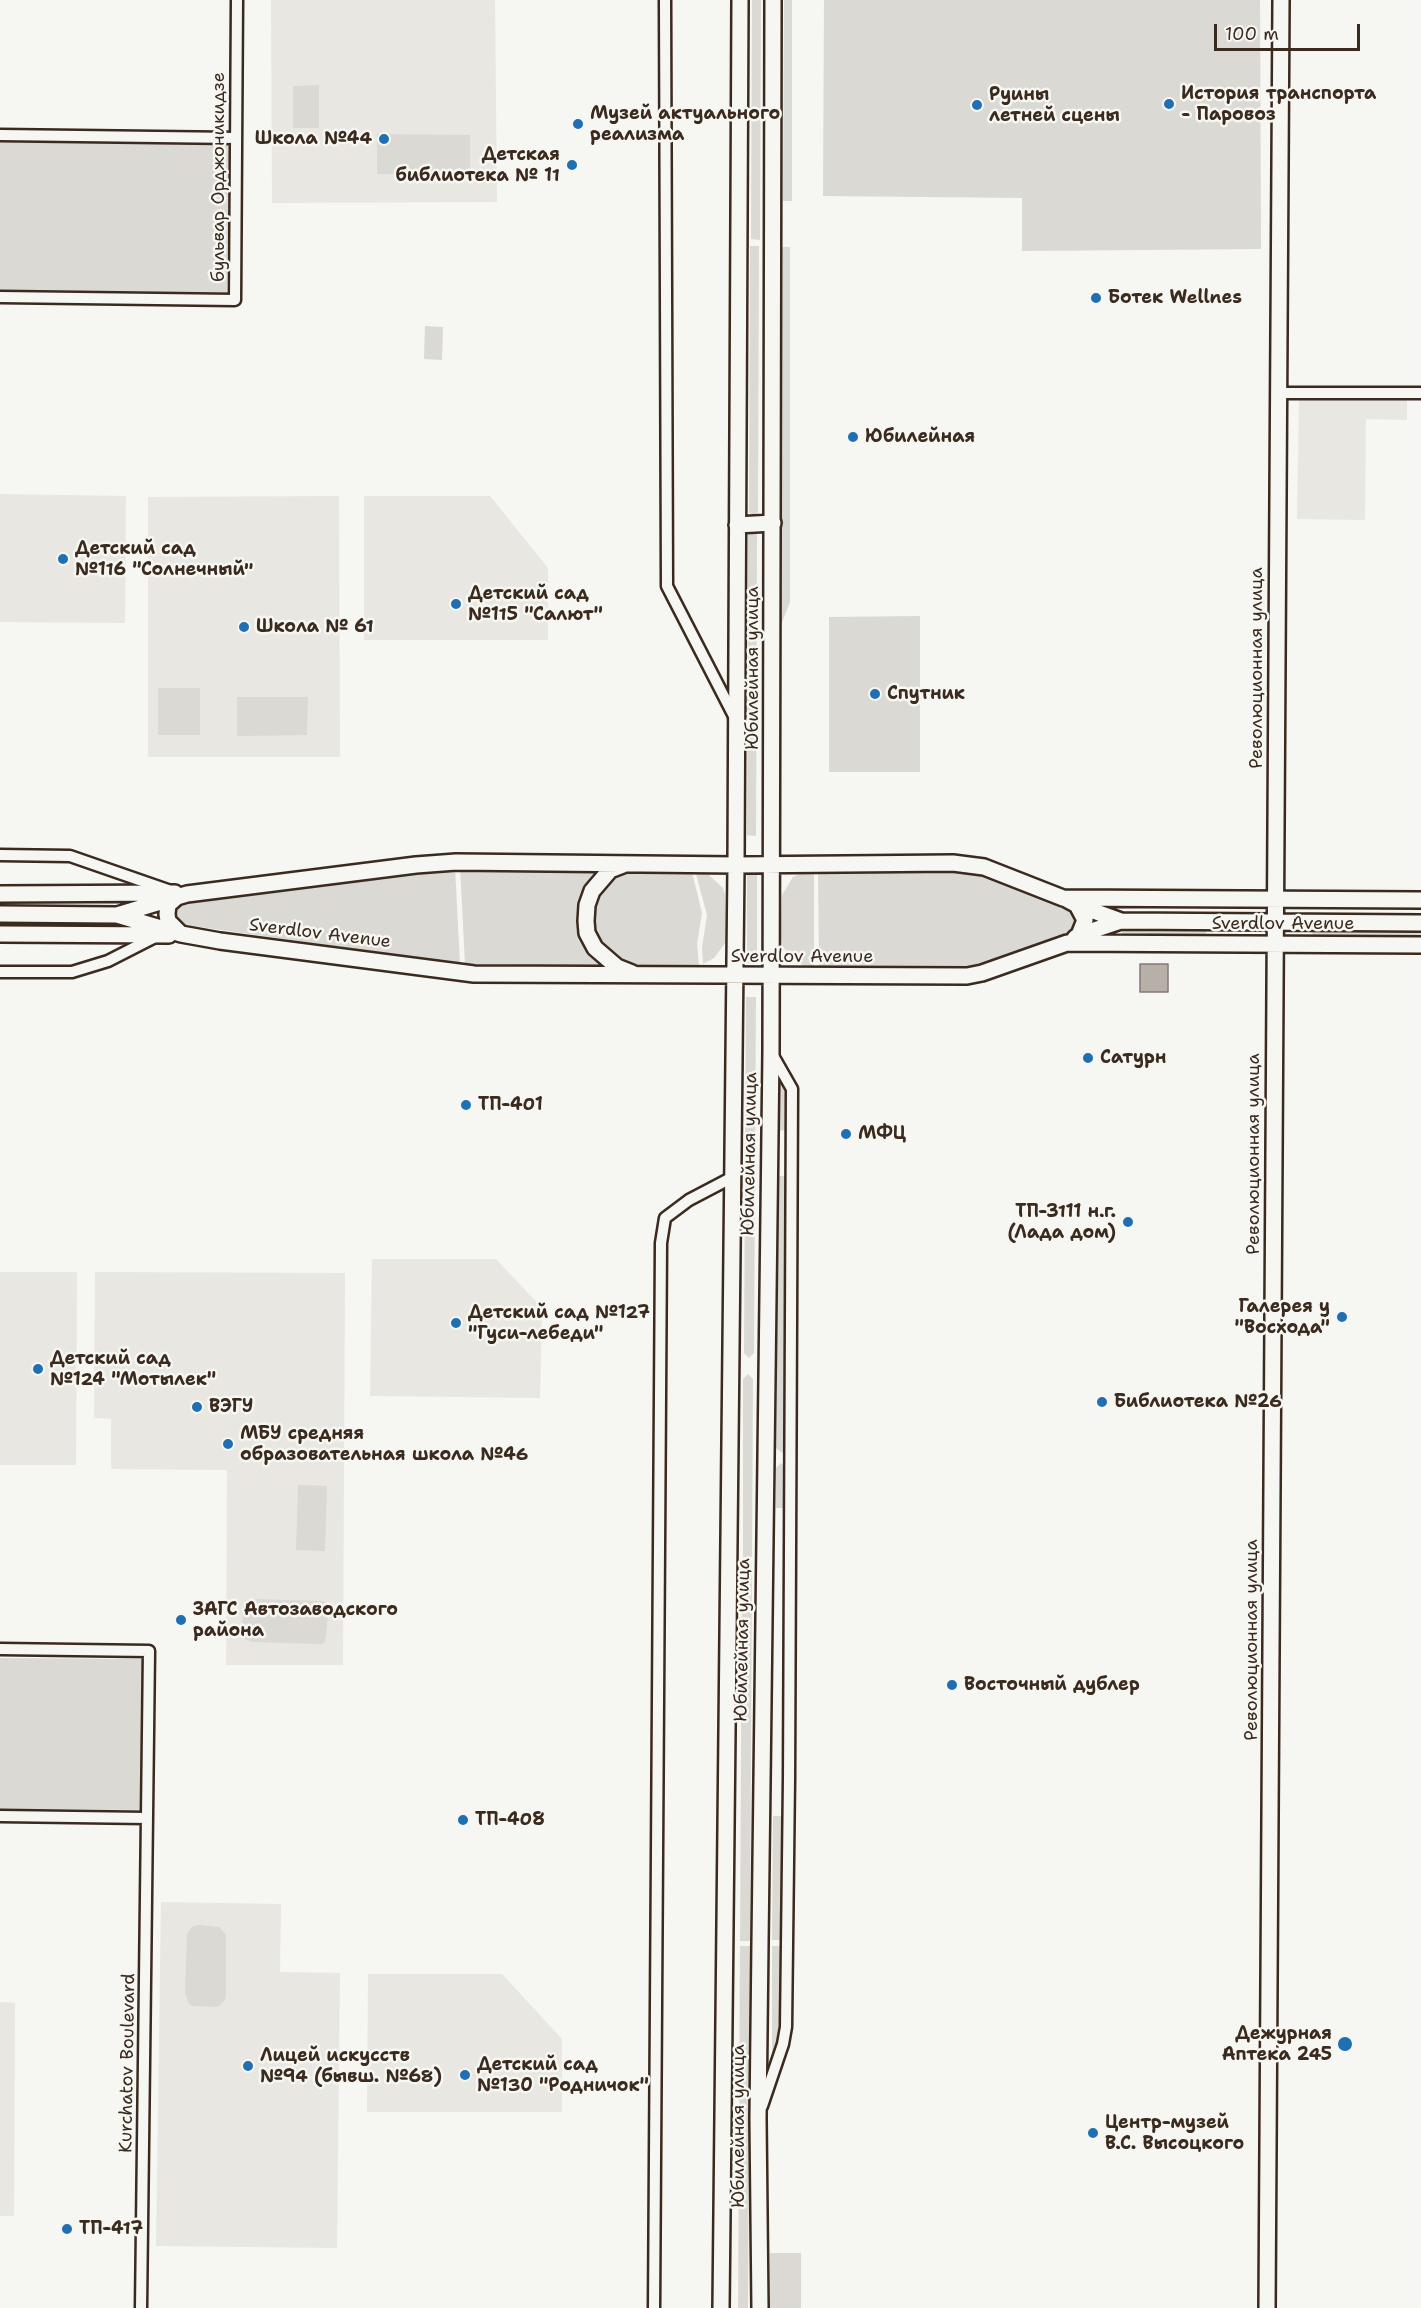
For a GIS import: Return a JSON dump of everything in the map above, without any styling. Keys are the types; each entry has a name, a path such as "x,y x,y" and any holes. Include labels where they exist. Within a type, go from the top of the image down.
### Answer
{"main road":[{"name":"Юбилейная улица","path":"721,2308 735,865 740,0"},
{"name":"Юбилейная улица","path":"760,2308 758,2118 771,1052 773,0"},
{"name":"Революционная улица","path":"1267,2308 1281,0"},
{"path":"737,525 773,523"},
{"name":"Sverdlov Avenue","path":"0,894 180,895 456,862 735,865 969,864 984,867 1122,921 1421,923"},
{"path":"632,863 610,870 600,879 587,905 586,921 587,933 595,948 605,959 617,967 639,975"},
{"path":"180,895 168,905 167,914 168,921 181,934"},
{"name":"Sverdlov Avenue","path":"117,915 180,895"},
{"name":"Sverdlov Avenue","path":"1063,898 1421,900"},
{"path":"1073,939 1085,920 1077,904"},
{"name":"Sverdlov Avenue","path":"0,914 117,915 181,934 474,974 771,977 982,974 1122,921"},
{"name":"Sverdlov Avenue","path":"0,934 181,934"},
{"name":"Sverdlov Avenue","path":"1073,939 1421,945"}],"street":[{"name":"бульвар Орджоникидзе","path":"0,297 235,300 237,0"},
{"path":"665,0 667,586 736,721"},
{"path":"0,135 236,138"},
{"path":"1279,393 1421,393"},
{"path":"0,855 69,856 180,895"},
{"path":"0,972 72,972 108,961 159,935"},
{"path":"758,2118 783,2043 786,2026 792,1089 771,1052"},
{"path":"654,2308 661,1243 665,1218 689,1200 731,1178"},
{"name":"Kurchatov Boulevard","path":"0,1649 149,1651 141,2308"},
{"path":"0,1816 147,1818"}],"shaded area":[{"name":"Школа №44","path":"271,0 495,0 497,202 272,203"},
{"path":"752,0 761,0 760,240 751,239"},
{"path":"784,0 792,0 792,201 783,201"},
{"path":"824,0 1260,0 1261,249 1022,251 1022,198 823,196"},
{"path":"319,85 319,128 293,128 293,86"},
{"path":"377,134 470,135 470,175 377,174"},
{"path":"0,141 229,144 227,293 0,290"},
{"path":"750,246 759,246 758,512 753,516 749,512"},
{"path":"782,247 790,247 790,602 779,630"},
{"path":"425,326 443,327 442,360 424,359"},
{"path":"1299,398 1407,399 1407,420 1366,419 1365,520 1297,519"},
{"name":"Детский сад №116 \"Солнечный\"","path":"0,494 126,496 125,623 0,622"},
{"name":"Школа № 61","path":"339,496 340,757 148,757 148,497"},
{"name":"Детский сад №115 \"Салют\"","path":"364,496 490,496 548,568 548,640 364,640"},
{"path":"753,532 757,534 756,836 747,835 748,535"},
{"name":"Спутник","path":"920,616 920,772 829,772 829,617"},
{"path":"158,688 200,688 200,735 158,735"},
{"path":"237,697 308,697 307,735 237,736"},
{"path":"604,866 580,929 583,942 601,965 465,964 460,867"},
{"path":"688,866 692,872 702,913 697,944 699,966 634,966 623,963 600,941 593,923 595,900 607,881 625,868"},
{"path":"455,867 460,964 179,924 170,910 179,901"},
{"path":"695,870 709,875 723,888 725,894 726,942 714,958 703,964 702,948 707,915"},
{"path":"814,870 814,967 804,966 795,961 783,947 780,939 782,895 793,877"},
{"path":"960,870 983,875 1078,912 1077,931 984,966 966,969 819,968 818,871"},
{"path":"747,875 757,875 757,959 753,964 748,963 747,959"},
{"path":"0,922 121,923 124,925 122,928 0,928"},
{"path":"1122,930 1206,931 1206,935 1122,935"},
{"path":"1314,931 1421,931 1421,937 1314,936 1312,933"},
{"path":"1140,964 1168,964 1168,992 1140,992"},
{"path":"746,997 756,997 754,1353 749,1358 744,1353"},
{"path":"780,1077 788,1090 786,1130 778,1131 778,1079"},
{"path":"778,1176 785,1176 786,1448 782,1453 776,1448"},
{"name":"Детский сад №127 \"Гуси-лебеди\"","path":"372,1259 496,1259 542,1308 540,1398 370,1396"},
{"name":"Детский сад №124 \"Мотылек\"","path":"0,1272 77,1272 76,1465 0,1465"},
{"name":"МБУ средняя образовательная школа №46","path":"95,1272 345,1273 343,1665 226,1665 227,1470 111,1469 111,1419 94,1418"},
{"path":"748,1374 753,1379 752,1557 743,1557 743,1379"},
{"path":"781,1463 786,1468 786,1508 776,1508 776,1468"},
{"path":"298,1485 327,1486 325,1551 296,1550"},
{"path":"742,1563 752,1563 750,1941 740,1941"},
{"path":"253,1599 327,1603 329,1608 325,1642 321,1644 253,1642 245,1639 242,1632 243,1607 245,1601"},
{"path":"0,1658 143,1659 142,1810 0,1809"},
{"path":"773,1816 783,1816 782,1940 772,1940"},
{"name":"Лицей искусств №94 (бывш. №68)","path":"161,1902 281,1904 280,1972 340,1973 337,2248 156,2246"},
{"path":"193,1926 219,1927 226,1935 226,1994 225,2000 218,2007 192,2006 185,1993 187,1934"},
{"path":"740,1946 750,1946 748,2308 738,2308"},
{"path":"772,1946 782,1946 782,2026 772,2065"},
{"name":"Детский сад №130 \"Родничок\"","path":"368,1974 502,1974 562,2039 562,2112 367,2112"},
{"path":"0,2002 15,2003 14,2216 0,2216"},
{"path":"770,2253 801,2253 801,2308 770,2308"}],"place":[{"name":"История транспорта - Паровоз","path":"1169,104"},
{"name":"Руины летней сцены","path":"977,105"},
{"name":"Музей актуального реализма","path":"578,124"},
{"name":"Школа №44","path":"384,139"},
{"name":"Детская библиотека № 11","path":"572,165"},
{"name":"Ботек Wellnes","path":"1096,298"},
{"name":"Юбилейная","path":"853,437"},
{"name":"Детский сад №116 \"Солнечный\"","path":"63,559"},
{"name":"Детский сад №115 \"Салют\"","path":"456,604"},
{"name":"Школа № 61","path":"244,627"},
{"name":"Спутник","path":"875,694"},
{"name":"Сатурн","path":"1088,1058"},
{"name":"ТП-401","path":"466,1105"},
{"name":"МФЦ","path":"846,1134"},
{"name":"ТП-3111 н.г. (Лада дом)","path":"1128,1222"},
{"name":"Галерея у \"Восхода\"","path":"1342,1317"},
{"name":"Детский сад №127 \"Гуси-лебеди\"","path":"456,1323"},
{"name":"Детский сад №124 \"Мотылек\"","path":"38,1369"},
{"name":"Библиотека №26","path":"1102,1402"},
{"name":"ВЭГУ","path":"197,1407"},
{"name":"МБУ средняя образовательная школа №46","path":"228,1444"},
{"name":"ЗАГС Автозаводского района","path":"181,1620"},
{"name":"Восточный дублер","path":"952,1685"},
{"name":"ТП-408","path":"463,1820"},
{"name":"Дежурная Аптека 245","path":"1345,2044"},
{"name":"Лицей искусств №94 (бывш. №68)","path":"248,2066"},
{"name":"Детский сад №130 \"Родничок\"","path":"465,2075"},
{"name":"Центр-музей В.С. Высоцкого","path":"1093,2133"},
{"name":"ТП-417","path":"67,2229"}]}
